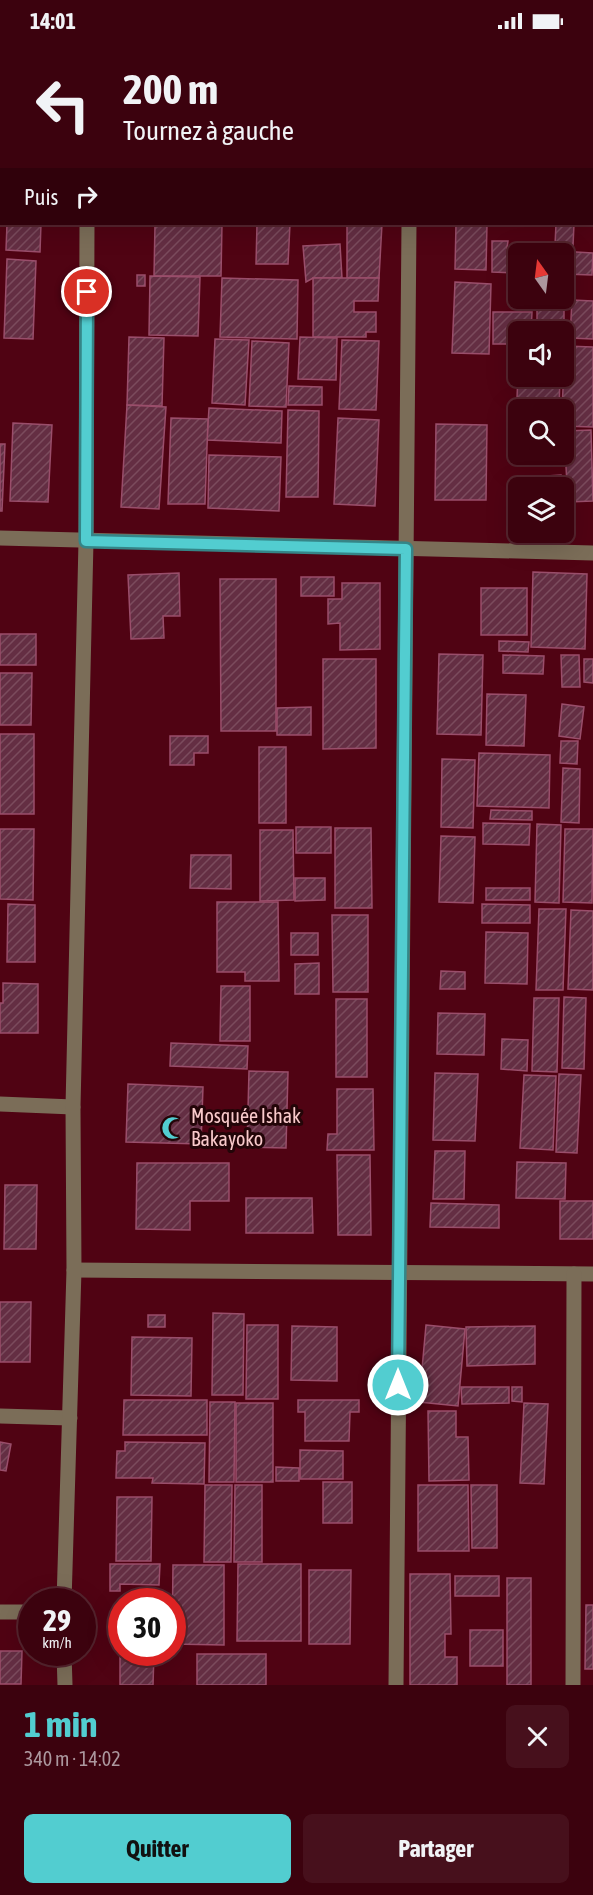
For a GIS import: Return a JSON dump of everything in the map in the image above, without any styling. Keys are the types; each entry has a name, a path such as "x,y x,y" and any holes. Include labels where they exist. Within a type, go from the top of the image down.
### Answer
{"street":[{"path":"64,1588 74,1270 73,1107 86,541 87,225"},
{"path":"396,1685 409,225"},
{"path":"0,538 593,553"},
{"path":"0,1104 73,1107"},
{"path":"74,1270 593,1274"},
{"path":"573,1685 574,1274"},
{"path":"0,1416 70,1418"},
{"path":"0,1612 18,1612"},
{"path":"64,1666 65,1685"}],"building":[{"path":"7,225 41,225 40,252 6,250"},
{"path":"155,225 222,225 221,276 154,276"},
{"path":"257,225 290,225 288,264 256,264"},
{"path":"347,225 382,225 379,278 347,278"},
{"path":"456,225 487,225 486,270 455,269"},
{"path":"556,225 574,225 573,243 555,243"},
{"path":"492,241 508,241 508,273 492,272"},
{"path":"340,244 342,278 313,278 306,282 303,246"},
{"path":"574,252 593,253 592,275 574,274"},
{"path":"7,259 36,261 33,339 4,338"},
{"path":"137,275 145,275 145,286 137,286"},
{"path":"150,276 200,277 198,336 149,335"},
{"path":"222,278 298,280 297,339 220,337"},
{"path":"313,278 379,278 378,301 354,301 354,312 376,312 376,332 366,332 366,337 313,337"},
{"path":"455,282 491,284 489,354 452,353"},
{"path":"574,300 593,301 593,339 574,338 574,321 571,321"},
{"path":"537,309 564,309 564,321 537,321"},
{"path":"493,312 532,312 532,321 508,321 508,344 493,344"},
{"path":"129,337 164,338 162,406 127,405"},
{"path":"300,337 337,338 336,380 298,379"},
{"path":"215,339 249,340 245,405 212,403"},
{"path":"342,340 379,341 376,410 339,409"},
{"path":"252,341 289,343 286,407 249,406"},
{"path":"574,346 593,347 593,427 574,426 574,399 563,399 563,387 574,387"},
{"path":"289,386 322,387 322,405 288,405"},
{"path":"517,387 560,387 559,399 517,399"},
{"path":"127,405 166,407 159,509 121,507"},
{"path":"209,408 282,411 281,443 207,440"},
{"path":"288,410 319,411 318,497 286,497"},
{"path":"171,418 208,419 205,504 168,504"},
{"path":"338,418 379,420 375,506 334,504"},
{"path":"13,423 52,425 48,502 10,501"},
{"path":"436,424 487,425 486,500 435,500"},
{"path":"591,430 593,501 574,502 574,477 567,477 566,465 574,465 574,431"},
{"path":"0,444 5,444 2,511 0,511"},
{"path":"209,455 281,457 279,511 208,508"},
{"path":"533,572 587,574 585,649 531,647"},
{"path":"179,573 180,616 163,616 164,638 131,639 128,575"},
{"path":"301,577 334,577 334,596 301,596"},
{"path":"220,579 276,579 276,731 221,731"},
{"path":"342,583 380,583 380,649 340,650 340,623 328,624 328,599 342,599"},
{"path":"481,588 527,588 527,635 481,635"},
{"path":"0,634 36,634 36,665 0,665"},
{"path":"499,641 529,642 528,652 499,651"},
{"path":"439,654 483,655 481,735 437,734"},
{"path":"503,655 544,656 543,674 503,673"},
{"path":"561,655 579,655 580,687 562,687"},
{"path":"323,659 376,659 376,748 323,749"},
{"path":"584,659 593,659 593,683 584,682"},
{"path":"0,673 32,673 31,725 0,725"},
{"path":"487,694 526,695 524,746 486,745"},
{"path":"562,704 584,707 580,739 559,736"},
{"path":"311,707 311,735 277,735 277,708"},
{"path":"0,734 34,734 34,814 0,814"},
{"path":"170,736 208,736 208,753 194,753 194,765 170,765"},
{"path":"561,741 578,741 577,764 560,763"},
{"path":"259,747 286,747 286,823 259,823"},
{"path":"479,753 550,755 549,808 477,806"},
{"path":"442,759 475,760 473,828 441,827"},
{"path":"563,768 580,769 579,823 561,822"},
{"path":"491,810 532,811 532,820 490,819"},
{"path":"483,823 530,824 529,845 483,844"},
{"path":"537,824 561,825 559,903 535,902"},
{"path":"296,827 331,827 331,853 296,853"},
{"path":"335,828 371,828 372,908 335,908"},
{"path":"0,829 34,829 33,900 0,899"},
{"path":"565,829 593,829 592,903 563,902"},
{"path":"260,830 293,830 294,900 260,901"},
{"path":"441,836 475,837 473,903 439,902"},
{"path":"191,855 231,855 231,889 190,888"},
{"path":"295,878 325,878 325,900 295,901"},
{"path":"486,888 530,888 530,900 486,900"},
{"path":"217,902 278,902 279,981 245,981 245,972 217,972"},
{"path":"8,904 35,905 35,962 7,962"},
{"path":"482,904 530,905 530,923 482,923"},
{"path":"539,909 566,909 563,990 536,990"},
{"path":"571,910 593,911 593,990 568,989"},
{"path":"332,915 368,915 368,992 333,992"},
{"path":"486,932 528,933 527,984 485,983"},
{"path":"291,933 318,933 318,955 291,955"},
{"path":"319,963 319,994 295,994 295,964"},
{"path":"441,971 465,972 465,989 440,989"},
{"path":"3,983 38,984 38,1033 0,1033"},
{"path":"221,986 250,986 250,1041 220,1041"},
{"path":"564,997 586,998 584,1069 562,1068"},
{"path":"534,998 559,998 557,1072 532,1071"},
{"path":"336,999 367,999 367,1077 336,1077"},
{"path":"438,1013 485,1014 484,1055 437,1054"},
{"path":"502,1039 528,1040 527,1071 501,1069"},
{"path":"171,1043 248,1046 247,1069 170,1066"},
{"path":"249,1071 288,1072 286,1148 247,1147"},
{"path":"435,1073 478,1074 475,1141 433,1140"},
{"path":"559,1074 581,1075 577,1153 556,1152"},
{"path":"524,1075 556,1076 553,1150 520,1148"},
{"path":"128,1084 203,1087 201,1144 126,1142"},
{"path":"337,1089 373,1089 374,1150 327,1150 328,1134 337,1134"},
{"path":"435,1151 465,1151 464,1199 433,1199"},
{"path":"337,1155 370,1155 371,1235 338,1235"},
{"path":"517,1162 566,1163 565,1199 516,1198"},
{"path":"137,1163 229,1163 229,1201 190,1201 190,1230 136,1229"},
{"path":"5,1185 37,1185 36,1249 4,1249"},
{"path":"246,1198 312,1198 313,1233 246,1233"},
{"path":"560,1201 593,1201 593,1239 560,1239"},
{"path":"431,1203 499,1205 499,1228 430,1227"},
{"path":"0,1302 31,1302 30,1362 0,1362"},
{"path":"213,1313 244,1314 243,1395 212,1395"},
{"path":"148,1315 165,1315 165,1327 148,1327"},
{"path":"247,1325 278,1325 278,1399 246,1399"},
{"path":"426,1325 465,1329 458,1406 419,1402"},
{"path":"292,1326 337,1327 337,1381 291,1380"},
{"path":"535,1326 535,1364 467,1366 466,1327"},
{"path":"132,1337 192,1338 191,1396 131,1395"},
{"path":"461,1387 509,1387 509,1403 462,1404"},
{"path":"512,1387 522,1387 522,1402 512,1401"},
{"path":"124,1400 207,1400 207,1435 123,1435"},
{"path":"298,1400 359,1400 359,1412 350,1412 349,1441 305,1441 305,1412 298,1412"},
{"path":"210,1402 235,1402 234,1482 209,1482"},
{"path":"236,1403 273,1403 273,1482 236,1482"},
{"path":"524,1403 548,1404 544,1484 520,1483"},
{"path":"428,1411 456,1411 456,1437 468,1437 469,1480 429,1481"},
{"path":"0,1442 11,1444 6,1471 0,1470"},
{"path":"125,1442 205,1443 204,1484 152,1483 153,1478 116,1478 117,1451 125,1451"},
{"path":"300,1450 343,1451 343,1479 300,1479"},
{"path":"276,1467 299,1468 299,1481 276,1481"},
{"path":"323,1482 352,1482 352,1523 323,1523"},
{"path":"205,1485 232,1485 231,1562 204,1562"},
{"path":"235,1485 262,1485 262,1562 234,1562"},
{"path":"418,1485 468,1485 469,1551 418,1551"},
{"path":"471,1485 497,1485 497,1548 472,1548"},
{"path":"117,1497 152,1497 151,1561 116,1561"},
{"path":"110,1564 160,1564 159,1585 120,1584 120,1588 110,1588"},
{"path":"238,1564 301,1564 301,1641 237,1641"},
{"path":"173,1565 224,1565 224,1645 186,1644 186,1588 173,1588"},
{"path":"309,1570 351,1570 350,1644 309,1644"},
{"path":"410,1574 450,1574 451,1634 445,1634 445,1657 457,1657 457,1685 410,1685"},
{"path":"455,1576 499,1576 499,1596 455,1596"},
{"path":"507,1578 531,1578 531,1685 507,1685"},
{"path":"586,1605 593,1605 593,1669 585,1669"},
{"path":"470,1630 503,1630 503,1666 470,1666"},
{"path":"0,1651 18,1651 18,1666 22,1666 21,1684 0,1684"},
{"path":"197,1654 266,1654 266,1685 197,1685"},
{"path":"120,1666 154,1666 153,1685 120,1685"}],"place":[{"name":"Mosquée Ishak Bakayoko","path":"173,1128"}],"route":[{"path":"87,292 86,541 406,549 398,1385"}]}
